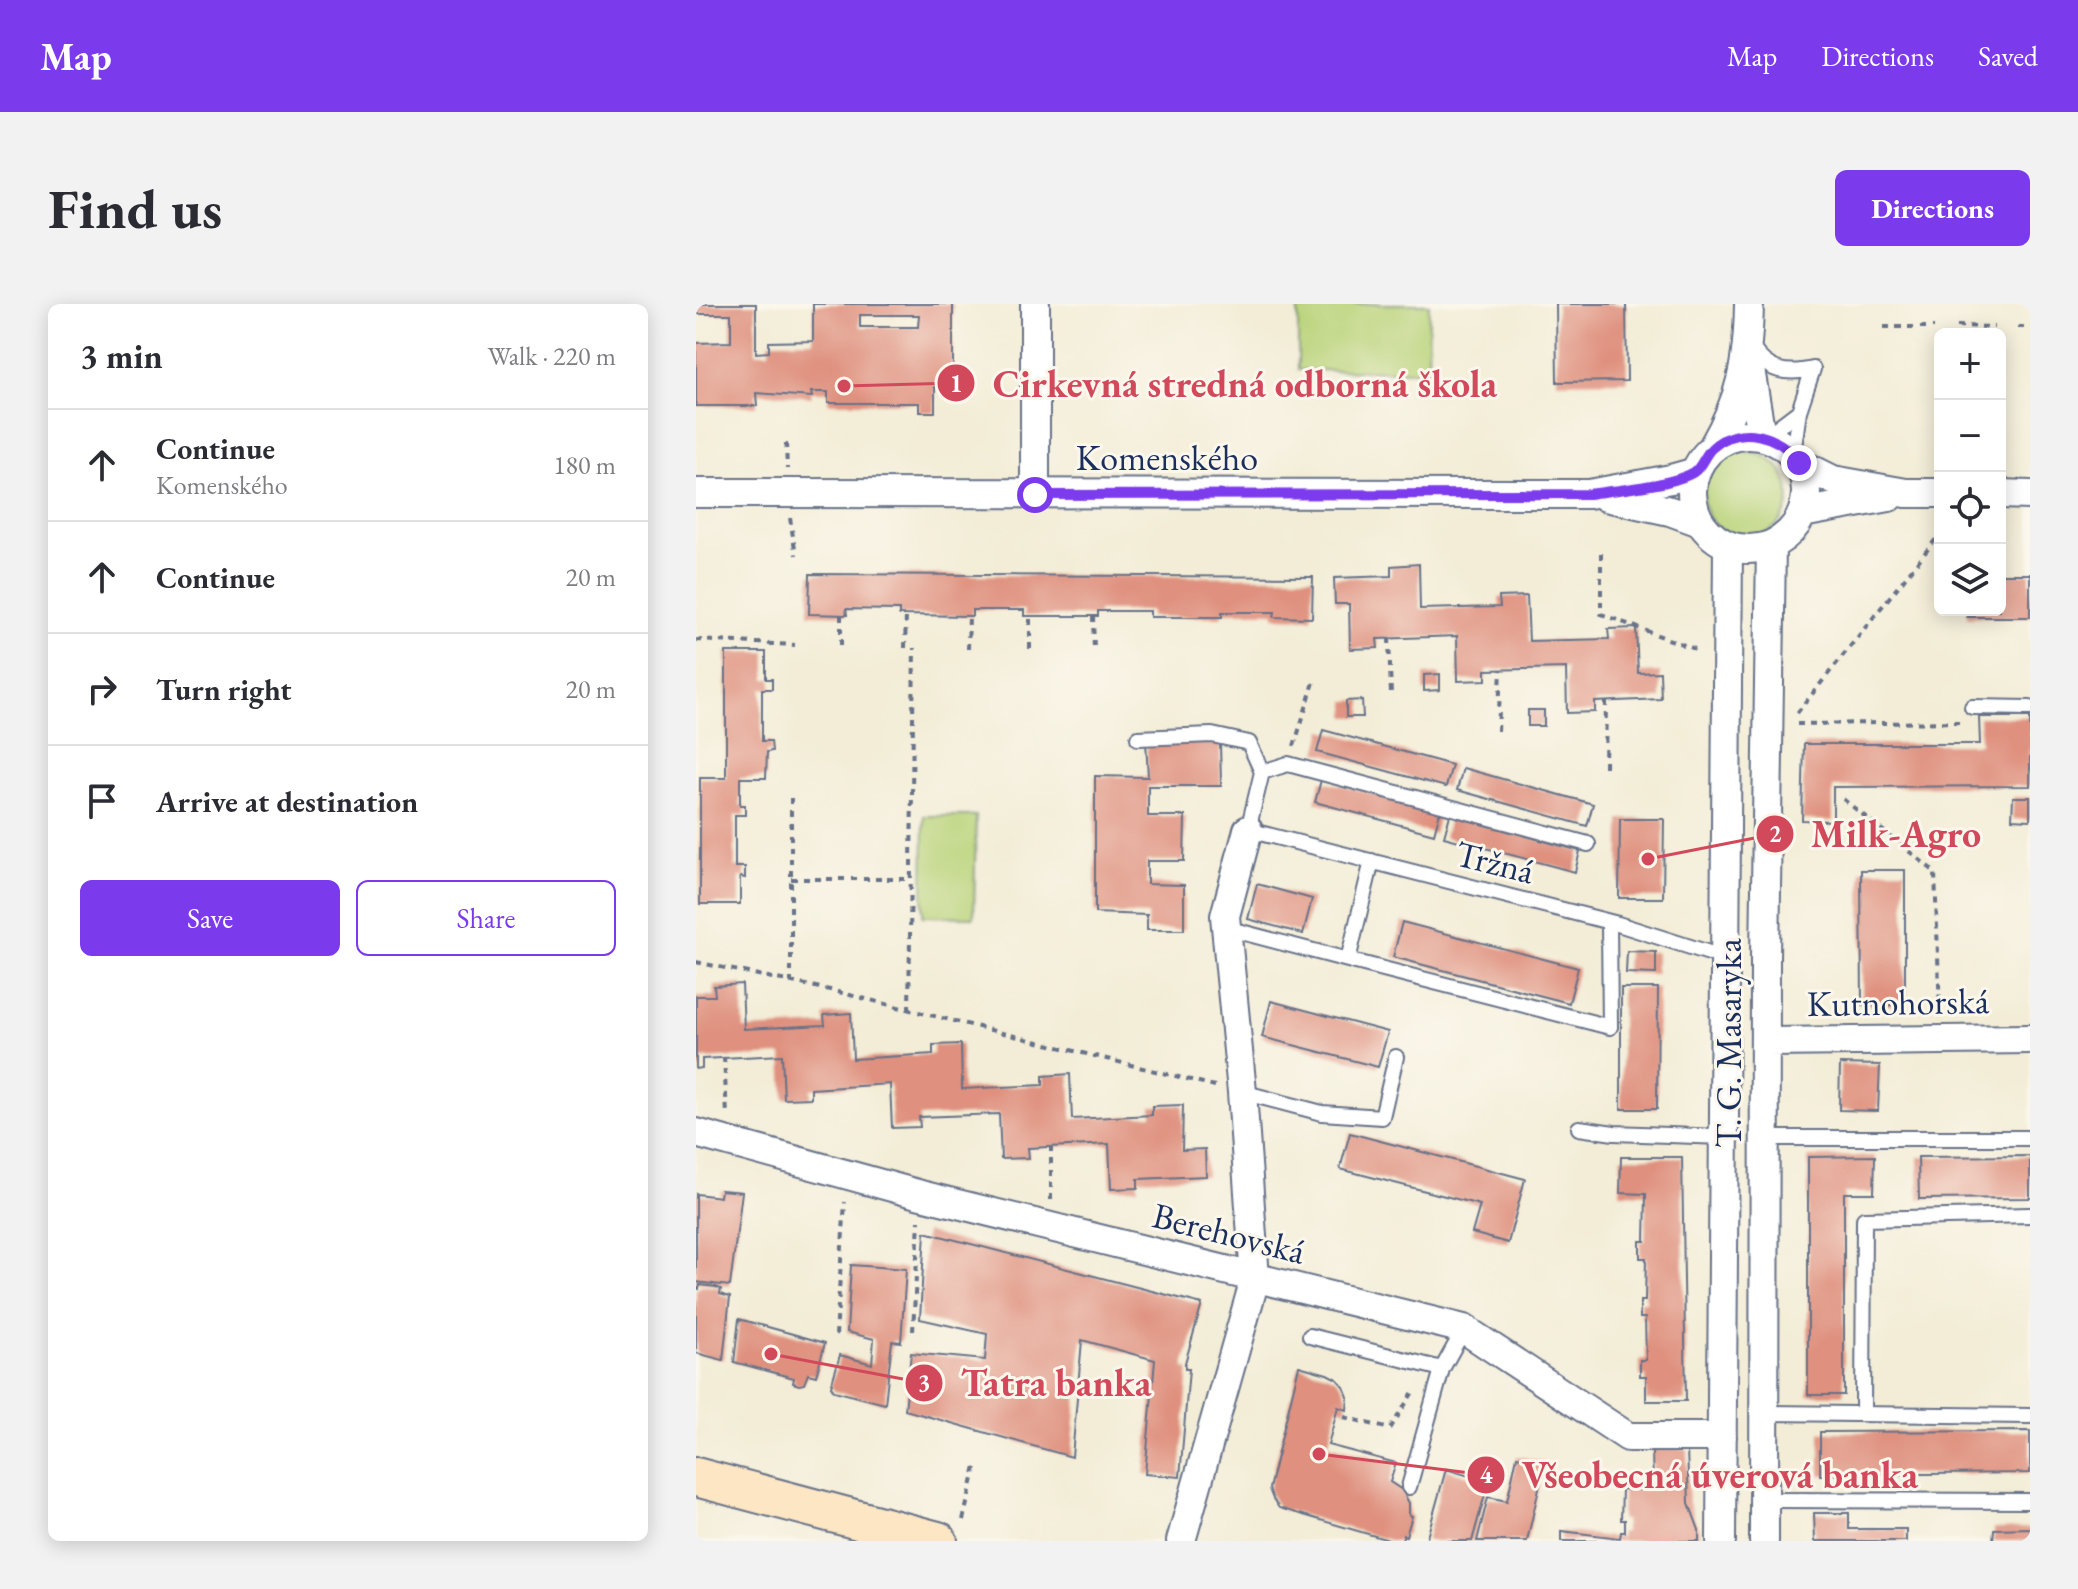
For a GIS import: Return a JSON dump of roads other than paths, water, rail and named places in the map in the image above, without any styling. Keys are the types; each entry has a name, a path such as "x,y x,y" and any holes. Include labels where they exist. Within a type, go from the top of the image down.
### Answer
{"street":[{"path":"1035,304 1035,495"},
{"path":"1749,304 1748,348 1763,436"},
{"path":"1748,348 1731,416 1696,472 1692,498 1700,522 1708,532 1728,545 1757,549 1771,545 1790,532 1802,513 1806,484 1796,458"},
{"path":"1713,447 1739,435 1763,436 1833,480 1906,493 1934,493"},
{"name":"Komenského","path":"696,493 1589,494 1696,472"},
{"path":"1802,513 1906,493"},
{"name":"Komenského","path":"1589,494 1670,511 1700,522"},
{"path":"2006,494 2030,495"},
{"name":"T. G. Masaryka","path":"1721,1541 1728,545"},
{"name":"T. G. Masaryka","path":"1764,1541 1765,958 1771,545"},
{"path":"1181,1541 1255,1279 1242,1092 1225,916 1248,830"},
{"path":"1725,958 1765,958"},
{"name":"Kutnohorská","path":"1767,1042 2030,1039"},
{"name":"Berehovská","path":"696,1133 846,1176 1464,1329 1628,1437 1722,1425 1764,1413"},
{"path":"1723,1137 1766,1138"},
{"path":"696,1477 950,1530"}],"lane":[{"path":"1748,348 1769,367 1781,373 1813,369 1799,411 1796,458"},
{"path":"1763,436 1799,411"},
{"path":"1972,707 2030,708"},
{"path":"1138,738 1212,735 1249,743 1262,772 1248,830"},
{"path":"1262,772 1288,764 1588,844"},
{"name":"Tržná","path":"1248,830 1609,922 1725,958"},
{"path":"1348,960 1372,861"},
{"path":"1226,928 1610,1027 1609,922"},
{"path":"1242,1092 1322,1113 1382,1117 1396,1057"},
{"path":"1579,1128 1614,1133 1723,1137"},
{"path":"1766,1138 2030,1138"},
{"path":"1863,1414 1864,1219 2030,1215"},
{"path":"1409,1487 1436,1368 1464,1329"},
{"path":"1310,1336 1436,1368"},
{"path":"1764,1413 2030,1416"},
{"path":"1764,1500 2030,1501"}],"place":[{"name":"Cirkevná stredná odborná škola","path":"844,386"},
{"name":"Milk-Agro","path":"1648,859"},
{"name":"Tatra banka","path":"771,1354"},
{"name":"Všeobecná úverová banka","path":"1319,1454"}]}
